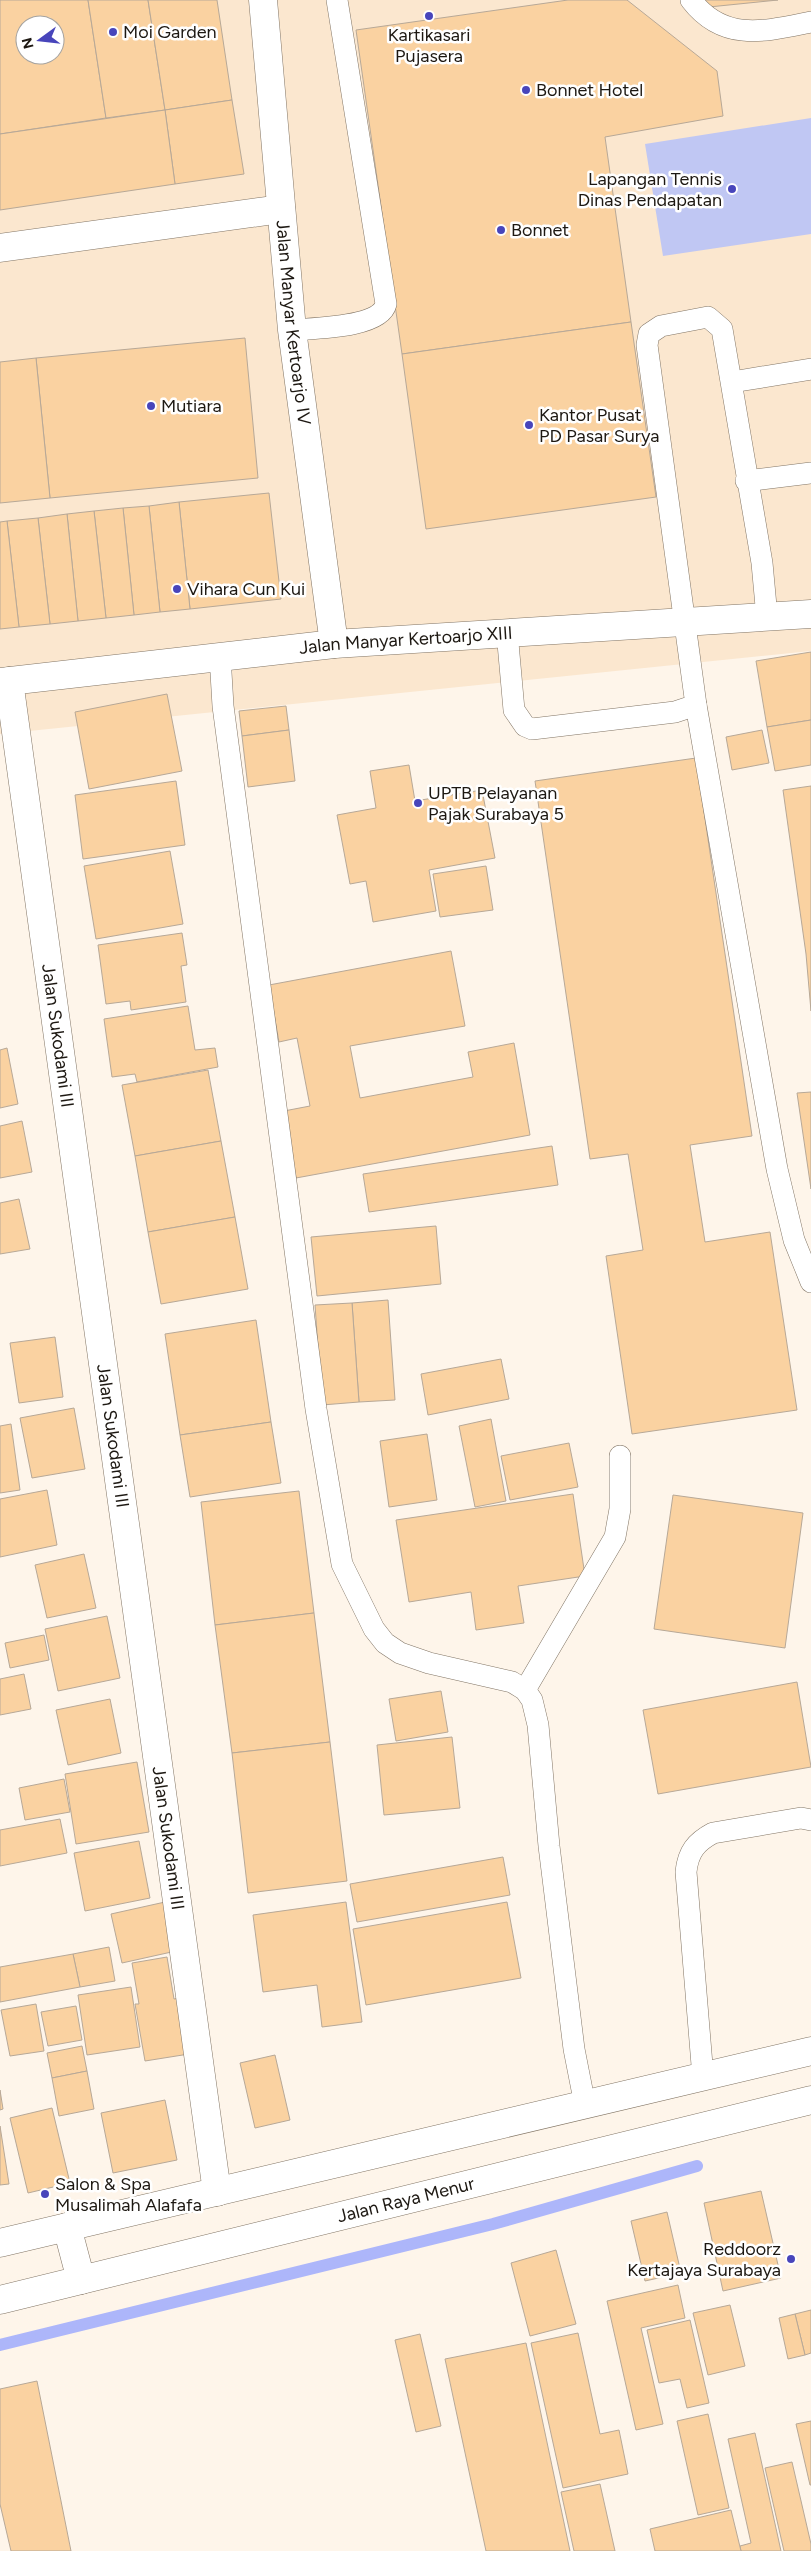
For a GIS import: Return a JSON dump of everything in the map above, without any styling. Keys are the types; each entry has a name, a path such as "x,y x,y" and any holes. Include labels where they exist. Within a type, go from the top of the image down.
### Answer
{"street":[{"name":"Jalan Manyar Kertoarjo IV","path":"263,0 292,330 334,644"},
{"path":"0,248 281,209"},
{"name":"Jalan Manyar Kertoarjo XIII","path":"4,682 334,644 685,620 811,614"},
{"name":"Jalan Sukodami III","path":"4,682 217,2192"},
{"path":"0,2243 811,2050"},
{"name":"Jalan Raya Menur","path":"0,2300 811,2100"},
{"path":"67,2228 81,2280"}],"lane":[{"path":"292,330 368,320 382,313 386,304 337,0"},
{"path":"691,0 710,17 735,30 764,32 811,22"},
{"path":"767,617 762,563 746,481 732,382 722,330 716,322 708,317 660,326 649,334 646,345 696,705 777,1169 794,1240 811,1282"},
{"path":"732,382 811,369"},
{"path":"746,481 811,473"},
{"path":"507,632 514,710 525,726 532,729 675,712 696,705"},
{"path":"220,656 222,706 316,1409 342,1564 374,1630 385,1643 400,1653 429,1663 512,1682 526,1690 532,1700 538,1725 549,1846 573,2039 585,2105"},
{"path":"526,1690 615,1538 620,1509 620,1456"},
{"path":"703,2077 686,1872 687,1860 693,1848 701,1840 714,1834 801,1818 811,1820"}],"shaded area":[{"path":"0,0 811,0 811,651 0,734"},
{"name":"Lapangan Tennis Dinas Pendapatan","path":"811,118 811,234 663,256 645,144"}],"building":[{"path":"0,0 88,0 106,118 0,134"},
{"path":"88,0 148,0 165,110 106,118"},
{"path":"148,0 217,0 232,100 165,110"},
{"name":"Bonnet","path":"568,0 627,0 717,71 723,116 605,137 631,322 402,354 356,30"},
{"path":"698,0 778,0 699,8"},
{"path":"232,100 244,174 175,184 165,110"},
{"path":"165,110 175,184 0,210 0,134"},
{"name":"Kantor Pusat PD Pasar Surya","path":"631,322 656,497 426,529 402,354"},
{"path":"245,338 258,478 50,498 36,358"},
{"path":"36,358 50,498 0,503 0,362"},
{"path":"269,493 281,599 190,609 179,502"},
{"path":"179,502 190,609 160,612 149,506"},
{"path":"149,506 160,612 134,615 123,508"},
{"path":"123,508 134,615 106,618 94,511"},
{"path":"94,511 106,618 78,621 67,514"},
{"path":"67,514 78,621 50,624 38,518"},
{"path":"38,518 50,624 19,627 7,521"},
{"path":"7,521 19,627 0,629 0,522"},
{"path":"811,652 811,720 767,727 756,661"},
{"path":"167,694 182,771 89,789 75,712"},
{"path":"286,706 289,730 242,736 239,711"},
{"path":"811,720 811,765 775,771 767,727"},
{"path":"289,730 295,781 248,787 242,736"},
{"path":"762,730 769,763 732,770 726,737"},
{"path":"696,758 752,1136 690,1145 705,1242 770,1232 797,1410 632,1434 606,1256 643,1250 628,1154 590,1159 535,781"},
{"path":"409,765 415,801 482,790 495,858 429,870 436,911 373,922 366,881 350,884 337,815 376,808 370,771"},
{"path":"176,781 185,845 83,859 75,795"},
{"path":"811,786 811,1011 806,954 783,790"},
{"path":"170,851 183,924 96,939 84,866"},
{"path":"486,866 493,910 440,917 433,874"},
{"path":"182,933 187,965 181,966 186,1002 131,1010 130,1001 106,1004 98,945"},
{"path":"451,951 465,1026 350,1046 360,1098 473,1077 468,1052 514,1043 530,1135 296,1178 284,1111 310,1106 297,1038 279,1042 269,985"},
{"path":"188,1006 195,1050 215,1048 218,1067 137,1082 135,1074 112,1077 104,1019"},
{"path":"7,1048 18,1104 0,1108 0,1050"},
{"path":"208,1070 221,1141 135,1156 122,1085"},
{"path":"811,1092 811,1189 797,1093"},
{"path":"22,1121 32,1172 0,1178 0,1126"},
{"path":"221,1141 235,1217 148,1232 135,1156"},
{"path":"552,1146 558,1185 369,1212 363,1174"},
{"path":"19,1199 30,1249 0,1254 0,1203"},
{"path":"235,1217 248,1289 161,1304 148,1232"},
{"path":"436,1226 441,1284 317,1296 311,1237"},
{"path":"388,1300 395,1400 359,1402 352,1303"},
{"path":"352,1303 359,1402 322,1405 315,1305"},
{"path":"256,1320 271,1422 180,1435 165,1334"},
{"path":"55,1337 63,1397 19,1403 10,1343"},
{"path":"501,1359 509,1399 428,1415 421,1374"},
{"path":"74,1408 85,1469 32,1478 20,1418"},
{"path":"491,1419 506,1501 475,1507 459,1426"},
{"path":"271,1422 281,1483 190,1497 180,1435"},
{"path":"11,1424 20,1490 0,1493 0,1426"},
{"path":"427,1434 437,1500 389,1507 380,1441"},
{"path":"569,1443 578,1487 510,1500 501,1456"},
{"path":"47,1490 57,1545 0,1557 0,1499"},
{"path":"299,1491 314,1613 215,1625 201,1502"},
{"path":"573,1494 585,1576 518,1586 524,1623 476,1630 471,1592 409,1602 396,1520"},
{"path":"673,1495 803,1513 785,1648 654,1629"},
{"path":"84,1554 96,1608 47,1618 35,1565"},
{"path":"314,1613 330,1742 232,1753 215,1625"},
{"path":"107,1616 120,1678 58,1691 45,1629"},
{"path":"44,1635 49,1660 10,1668 5,1643"},
{"path":"24,1674 31,1709 0,1715 0,1679"},
{"path":"797,1682 811,1767 658,1794 643,1710"},
{"path":"441,1691 448,1732 396,1741 389,1699"},
{"path":"110,1699 121,1753 68,1765 56,1710"},
{"path":"452,1737 460,1808 384,1815 377,1745"},
{"path":"330,1742 347,1881 248,1893 232,1753"},
{"path":"137,1762 149,1832 76,1844 65,1774"},
{"path":"64,1779 70,1812 25,1820 19,1788"},
{"path":"60,1819 67,1853 0,1866 0,1830"},
{"path":"139,1841 150,1898 85,1911 74,1853"},
{"path":"503,1857 510,1895 357,1922 350,1884"},
{"path":"165,1902 176,1951 122,1963 111,1914"},
{"path":"346,1902 362,2022 322,2027 317,1985 263,1992 253,1915"},
{"path":"507,1902 521,1978 366,2005 353,1929"},
{"path":"109,1947 115,1981 80,1987 73,1954"},
{"path":"73,1954 80,1987 0,2002 0,1967"},
{"path":"167,1957 174,1999 180,1998 189,2054 145,2061 135,2004 139,2004 132,1963"},
{"path":"131,1987 140,2047 87,2055 78,1995"},
{"path":"36,2004 44,2051 10,2056 1,2010"},
{"path":"76,2006 82,2040 48,2046 41,2012"},
{"path":"82,2046 87,2071 52,2078 47,2053"},
{"path":"275,2055 290,2120 255,2128 240,2063"},
{"path":"87,2071 94,2109 59,2116 52,2078"},
{"path":"0,2090 3,2109 0,2110"},
{"path":"165,2100 177,2160 113,2173 101,2113"},
{"path":"52,2108 70,2183 28,2193 10,2118"},
{"path":"0,2126 9,2184 0,2185"},
{"path":"761,2191 781,2278 723,2291 704,2203"},
{"path":"667,2212 681,2273 645,2281 631,2221"},
{"path":"556,2250 576,2324 530,2336 511,2263"},
{"path":"678,2285 685,2318 641,2328 663,2424 636,2430 607,2301"},
{"path":"730,2305 745,2366 708,2375 693,2313"},
{"path":"811,2310 811,2353 805,2355 795,2314"},
{"path":"795,2314 805,2355 788,2359 779,2318"},
{"path":"690,2320 709,2403 687,2408 680,2379 659,2383 647,2330"},
{"path":"578,2333 600,2434 619,2430 628,2474 563,2488 531,2343"},
{"path":"420,2334 441,2426 416,2432 395,2340"},
{"path":"526,2343 570,2551 486,2551 445,2359"},
{"path":"37,2381 71,2551 11,2551 0,2504 0,2389"},
{"path":"708,2414 729,2508 698,2515 677,2421"},
{"path":"811,2421 811,2485 810,2485 796,2424"},
{"path":"755,2433 781,2551 741,2551 740,2546 751,2543 728,2439"},
{"path":"792,2462 811,2551 784,2551 765,2468"},
{"path":"600,2484 615,2551 574,2551 561,2492"},
{"path":"731,2510 741,2551 655,2551 650,2529"}],"waterway":[{"path":"0,2345 493,2224 697,2166"}],"place":[{"name":"Kartikasari Pujasera","path":"429,16"},
{"name":"Moi Garden","path":"113,32"},
{"name":"Bonnet Hotel","path":"526,90"},
{"name":"Lapangan Tennis Dinas Pendapatan","path":"732,189"},
{"name":"Bonnet","path":"501,230"},
{"name":"Mutiara","path":"151,406"},
{"name":"Kantor Pusat PD Pasar Surya","path":"529,425"},
{"name":"Vihara Cun Kui","path":"177,589"},
{"name":"UPTB Pelayanan Pajak Surabaya 5","path":"418,803"},
{"name":"Salon & Spa Musalimah Alafafa","path":"45,2194"},
{"name":"Reddoorz Kertajaya Surabaya","path":"791,2259"}]}
